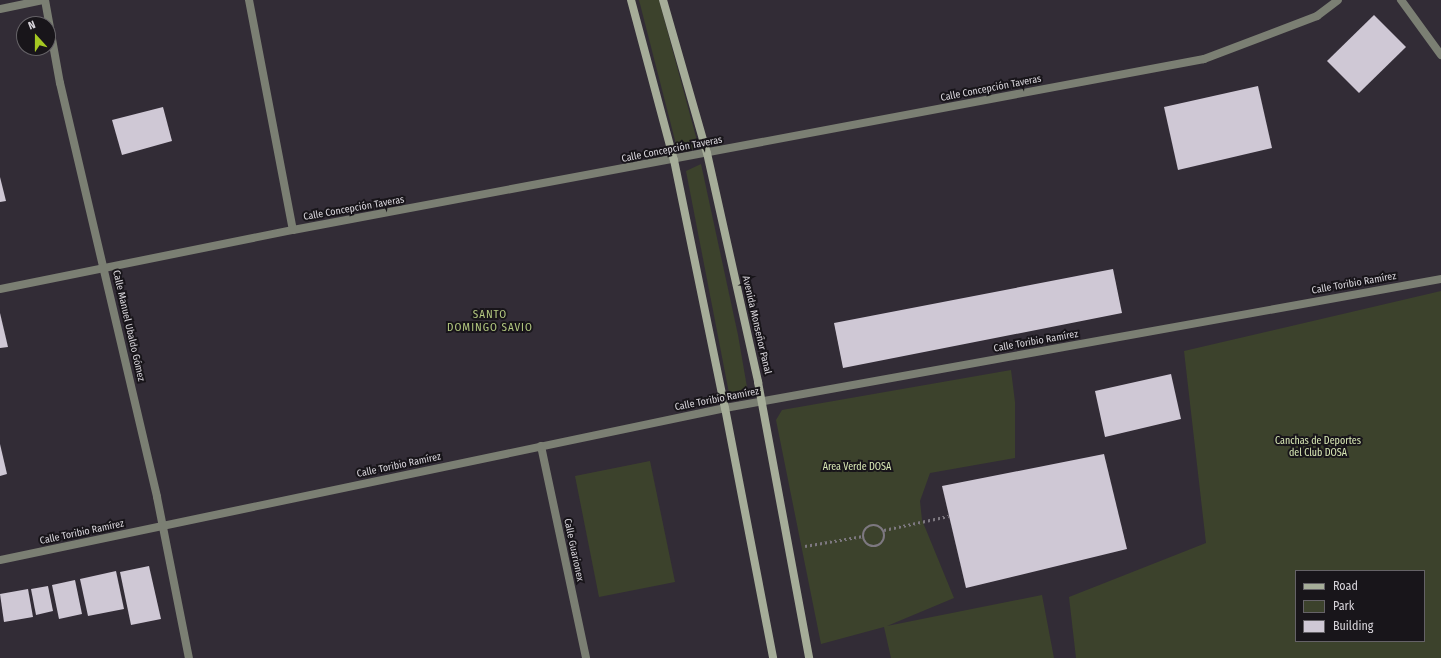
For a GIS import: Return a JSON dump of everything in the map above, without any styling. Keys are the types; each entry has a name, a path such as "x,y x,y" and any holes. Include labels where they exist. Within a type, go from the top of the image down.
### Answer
{"street":[{"path":"0,8 44,0"},
{"name":"Calle Manuel Ubaldo Gómez","path":"44,0 60,83 105,270 162,526 189,658"},
{"path":"248,0 293,230"},
{"path":"631,0 674,160 725,408 773,658"},
{"name":"Avenida Monseñor Panal","path":"664,0 707,153 761,401 809,658"},
{"name":"Calle Concepción Taveras","path":"0,289 105,270 293,230 674,160 1204,59 1316,16 1338,0"},
{"path":"1401,0 1441,55"},
{"name":"Calle Toribio Ramírez","path":"0,560 725,408 1441,279"},
{"name":"Calle Guarionex","path":"541,446 586,658"}],"path":[{"path":"884,530 949,516"},
{"path":"878,525 884,530 886,540 878,548 870,547 863,536 867,528 878,525"},
{"path":"789,550 863,536"}],"green space":[{"path":"639,0 659,0 699,148 678,152"},
{"path":"701,164 738,335 748,393 729,393 686,171"},
{"name":"Canchas de Deportes del Club DOSA","path":"1441,291 1441,658 1076,658 1069,597 1206,543 1184,351"},
{"name":"Area Verde DOSA","path":"1011,370 1015,402 1015,458 930,473 920,501 922,520 954,598 887,626 1042,595 1054,658 891,658 884,627 821,644 776,420 782,410"},
{"path":"650,461 675,582 599,597 575,476"}],"building":[{"path":"1374,15 1406,47 1359,93 1327,61"},
{"path":"1258,86 1272,148 1178,170 1164,107"},
{"path":"163,107 172,141 122,155 112,120"},
{"path":"0,177 6,201 0,202"},
{"path":"1113,269 1122,313 843,368 834,323"},
{"path":"0,313 8,347 0,348"},
{"path":"1171,374 1181,419 1105,437 1095,391"},
{"path":"0,444 7,474 0,476"},
{"path":"1104,454 1127,549 966,588 942,486"},
{"path":"149,566 161,619 131,625 120,572"},
{"path":"116,571 124,609 88,616 80,579"},
{"path":"75,580 82,614 59,619 52,585"},
{"path":"48,586 53,611 36,615 31,589"},
{"path":"28,589 33,617 4,622 0,594"}],"district":[{"name":"SANTO DOMINGO SAVIO","path":"490,322"}]}
